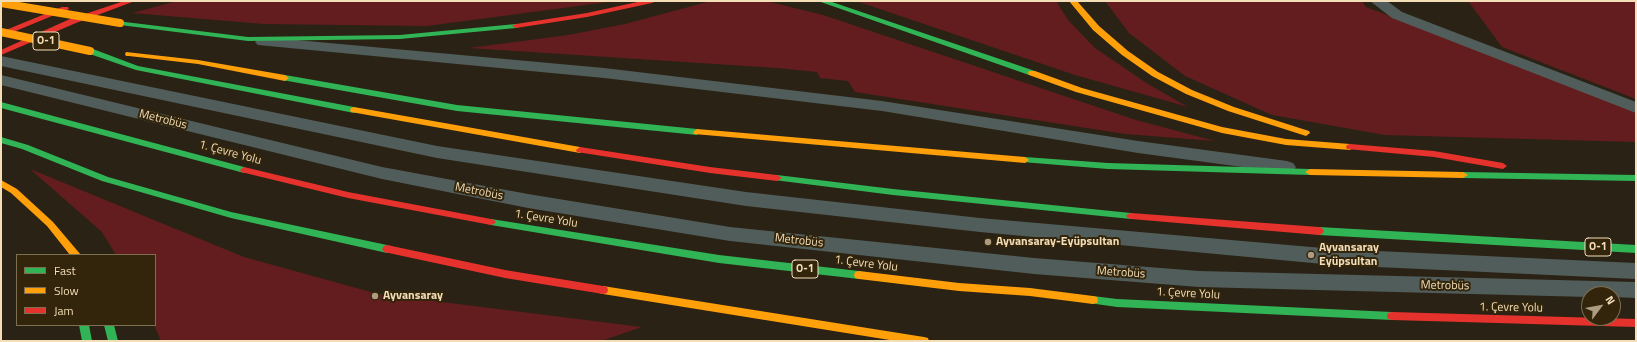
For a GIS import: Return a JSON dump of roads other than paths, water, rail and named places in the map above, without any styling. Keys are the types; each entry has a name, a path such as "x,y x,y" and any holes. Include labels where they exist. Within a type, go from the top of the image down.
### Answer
{"main road":[{"path":"1,53 73,21 132,1"},
{"path":"1,3 248,40 279,38 400,37 475,30 526,25 587,16 652,1"},
{"path":"822,1 1079,90 1215,128 1286,142 1434,154 1465,158 1550,176"},
{"path":"1073,1 1096,28 1125,54 1155,74 1189,92 1231,109 1292,130 1379,150"},
{"path":"1,35 71,6"},
{"name":"O-1","path":"1,32 90,51 136,68 235,88 446,128 710,170 893,192 1124,216 1351,234 1636,249"},
{"path":"90,51 136,54 198,62 457,108 640,127 1002,159 1108,166 1233,171 1318,171 1439,175 1636,178"},
{"name":"1. Çevre Yolu","path":"5,106 252,172 348,195 459,217 719,259 959,287 1030,292 1117,303 1374,316 1636,323"},
{"path":"1,140 25,147 104,179 231,215 505,274 924,341"},
{"path":"1,183 14,191 50,224 75,254"},
{"path":"84,326 87,341"},
{"path":"109,326 113,341"}],"lane":[{"path":"1377,1 1397,15 1636,108"},
{"path":"248,40 278,44 604,73 882,106 1138,147 1318,171"},
{"name":"Metrobüs","path":"1,61 436,152 746,199 980,225 1334,257 1636,271"},
{"name":"Metrobüs","path":"1,80 382,173 528,201 730,234 1034,266 1199,279 1636,290"}],"place":[{"name":"Ayvansaray-Eyüpsultan","path":"988,242"},
{"name":"Ayvansaray Eyüpsultan","path":"1311,255"},
{"name":"Ayvansaray","path":"375,296"}]}
